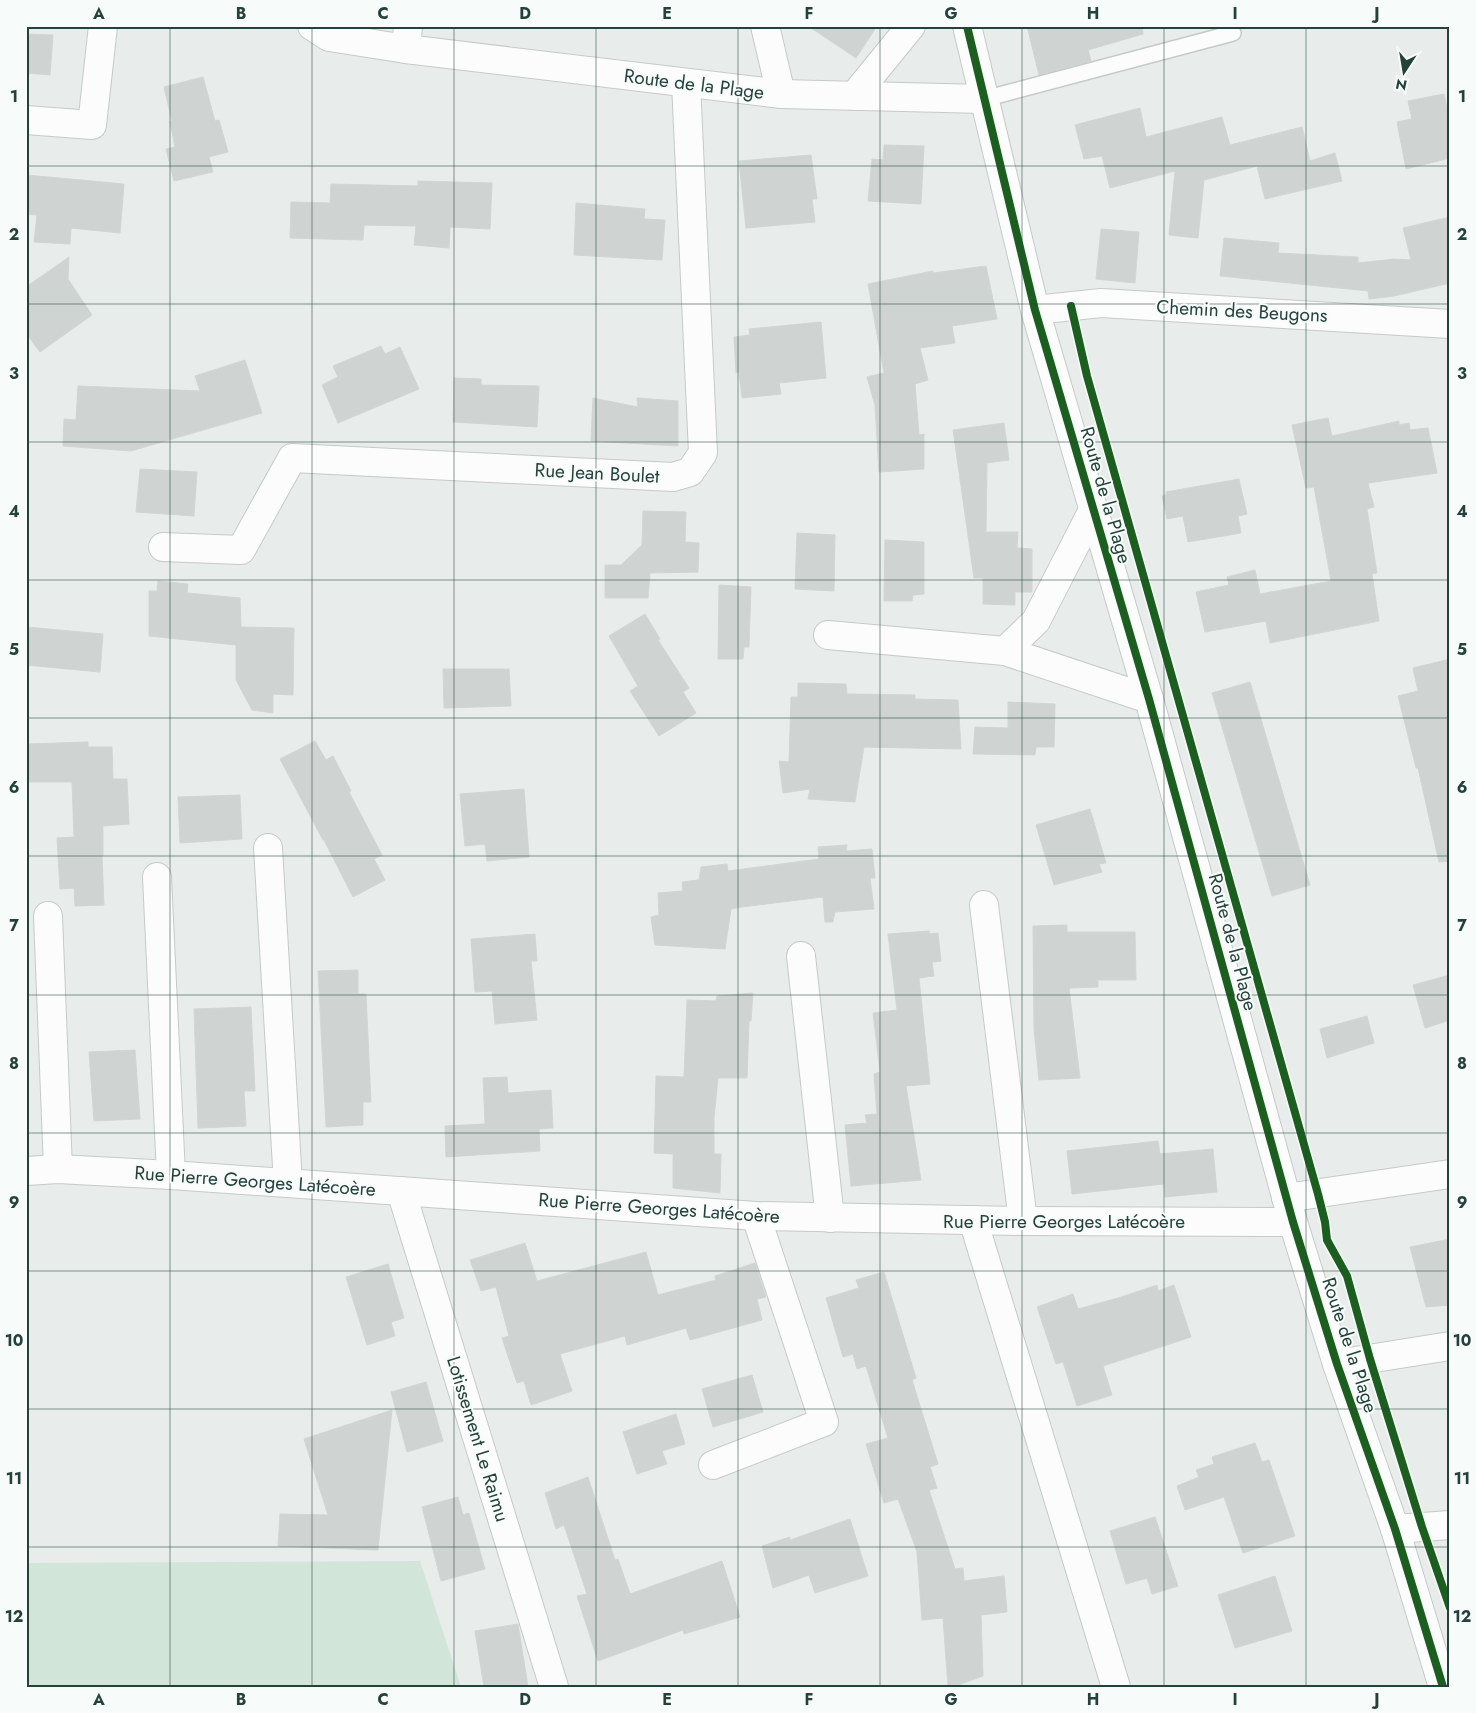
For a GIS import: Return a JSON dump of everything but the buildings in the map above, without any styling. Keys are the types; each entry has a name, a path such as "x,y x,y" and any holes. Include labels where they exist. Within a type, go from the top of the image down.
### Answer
{"street":[{"path":"26,120 92,125 103,26"},
{"name":"Route de la Plage","path":"312,26 328,37 407,38 686,83 781,94 984,99"},
{"path":"765,26 781,94"},
{"path":"854,96 910,26"},
{"name":"Route de la Plage","path":"967,26 1034,310 1149,699 1289,1210 1337,1364 1395,1529 1443,1687"},
{"name":"Rue Jean Boulet","path":"164,547 241,550 292,458 673,477 690,472 703,453 686,83"},
{"name":"Chemin des Beugons","path":"1034,310 1101,303 1450,324"},
{"path":"1004,651 1036,621 1094,510"},
{"path":"828,635 1004,651 1149,699"},
{"path":"268,848 288,1183"},
{"path":"157,877 171,1175"},
{"path":"984,905 1023,1221"},
{"path":"48,916 58,1169"},
{"path":"800,956 830,1218"},
{"name":"Rue Pierre Georges Latécoère","path":"26,1171 58,1169 171,1175 756,1216 1023,1221 1289,1210 1450,1174"},
{"name":"Lotissement Le Raimu","path":"401,1191 554,1687"},
{"path":"713,1465 824,1422 756,1216"},
{"path":"973,1220 1116,1687"},
{"path":"1337,1364 1450,1346"},
{"path":"1395,1529 1450,1525"}],"lane":[{"path":"984,99 1233,33"}],"green space":[{"path":"420,1561 461,1687 39,1687 26,1683 26,1563"}],"cycle path":[{"path":"967,26 1035,310 1149,699 1293,1222 1337,1364 1395,1529 1443,1687"},
{"path":"1071,306 1087,376 1318,1194 1327,1240 1347,1276 1370,1359 1422,1527 1450,1608"}]}
